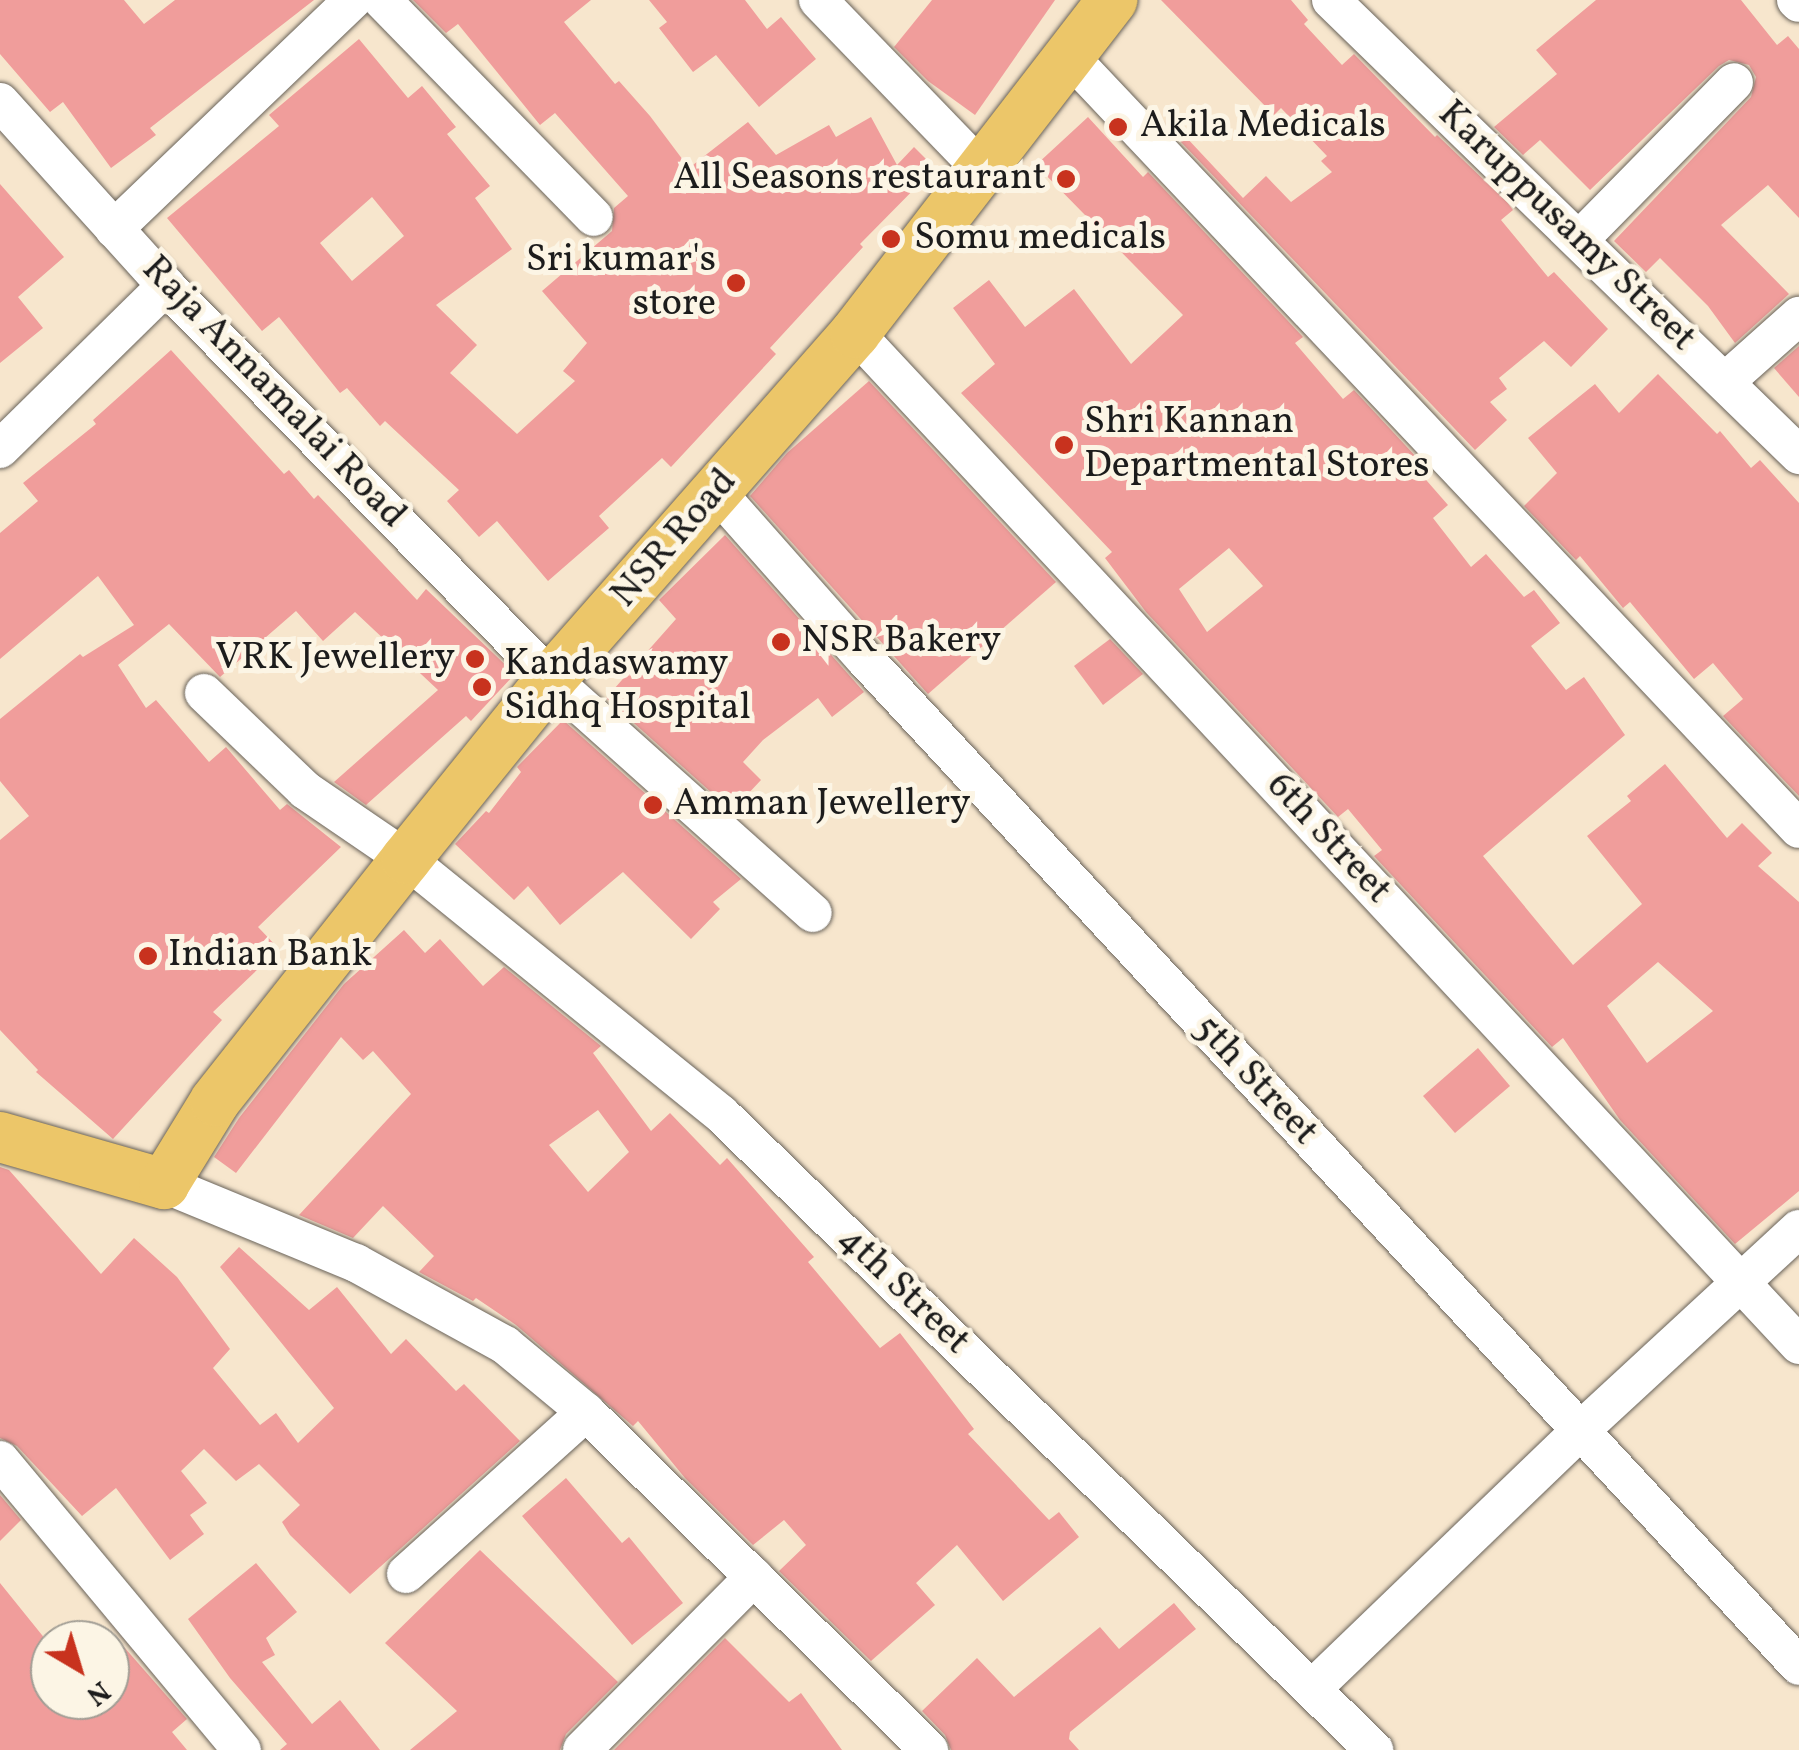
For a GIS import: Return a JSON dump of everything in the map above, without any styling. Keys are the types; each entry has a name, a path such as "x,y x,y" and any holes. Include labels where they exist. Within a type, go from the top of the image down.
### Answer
{"main road":[{"name":"NSR Road","path":"164,1184 215,1101 406,859 551,679 855,334 1112,0"},
{"path":"0,1137 164,1184"}],"street":[{"path":"114,229 353,0"},
{"path":"382,0 594,217"},
{"path":"818,0 984,171"},
{"name":"Karuppusamy Street","path":"1332,0 1799,455"},
{"path":"1069,56 1799,829"},
{"path":"1579,240 1734,82"},
{"name":"Raja Annamalai Road","path":"0,102 166,286 551,679 813,913"},
{"path":"0,448 166,286"},
{"path":"1726,382 1799,316"},
{"name":"6th Street","path":"855,334 1799,1345"},
{"name":"5th Street","path":"716,491 1250,1075 1799,1666"},
{"name":"4th Street","path":"204,693 305,790 406,859 721,1114 1374,1750"},
{"path":"164,1184 356,1262 504,1345 586,1412 754,1577 917,1746"},
{"path":"1312,1690 1582,1428 1799,1229"},
{"path":"406,1574 586,1412"},
{"path":"0,1460 242,1750"},
{"path":"582,1750 754,1577"}],"building":[{"path":"0,0 124,0 144,24 175,0 314,0 150,128 156,135 111,168 63,102 50,112 0,54"},
{"path":"413,0 591,0 564,22 615,84 619,81 650,116 689,168 748,122 776,155 829,125 836,137 871,117 897,165 914,147 935,168 860,244 863,247 770,348 776,354 671,467 662,458 599,516 609,528 548,581 497,521 479,537 447,501 459,490 385,421 380,426 347,388 340,393 279,317 262,331 167,218 279,126 269,115 359,39 408,98 422,86 456,127 447,134 490,186 475,198 512,249 436,305 477,345 450,373 517,434 575,381 563,371 587,343 542,291 612,231 614,208 628,196 555,113 540,125 458,24 446,33","holes":["372,197 404,236 352,281 320,243"]},
{"path":"649,0 745,0 767,29 781,17 816,59 759,107 716,55 693,72 659,28 667,22"},
{"path":"932,0 1055,0 975,115 928,81 894,47"},
{"path":"1161,0 1291,0 1308,20 1304,24 1342,65 1354,54 1435,137 1507,202 1513,210 1501,220 1548,277 1554,272 1608,329 1571,367 1544,341 1499,378 1507,389 1490,402 1507,420 1475,450 1180,141 1185,136 1243,198 1266,176 1291,202 1332,172 1321,161 1327,156 1281,108 1274,115"},
{"path":"1596,0 1741,0 1777,45 1788,36 1799,49 1799,218 1768,185 1721,225 1789,294 1735,343 1708,306 1660,258 1646,272 1614,241 1751,97 1756,77 1749,65 1729,60 1719,66 1590,190 1540,140 1523,155 1494,127 1557,74 1536,50"},
{"path":"1088,117 1143,177 1148,172 1303,337 1295,343 1343,399 1354,390 1419,460 1413,465 1448,505 1433,518 1471,567 1486,554 1524,597 1534,590 1560,623 1531,646 1566,690 1584,677 1625,735 1483,856 1573,965 1642,904 1587,836 1631,801 1627,796 1665,764 1727,838 1742,823 1772,853 1758,866 1799,902 1799,1191 1735,1244 1620,1120 1563,1038 1552,1047 1374,856 1382,850 1348,809 1338,817 1146,612 1105,558 1112,552 961,393 995,364 953,308 989,280 1025,327 1074,289 1131,364 1183,315 1036,165","holes":["1229,548 1263,586 1207,632 1179,589","1658,962 1713,1011 1647,1063 1607,1006"]},
{"path":"0,184 64,257 18,297 43,328 0,363"},
{"path":"1799,346 1799,397 1774,368"},
{"path":"171,350 284,474 289,470 314,499 318,495 417,600 426,589 515,674 471,721 466,716 366,805 334,782 438,690 355,612 323,641 296,611 220,677 169,624 118,665 146,708 156,700 209,762 226,747 280,810 287,804 341,847 258,927 279,949 213,1012 222,1020 113,1139 36,1072 0,1030 0,840 29,816 0,781 0,719 80,654 83,657 134,625 98,576 0,659 0,533 38,501 23,483 96,424 93,420"},
{"path":"1658,374 1717,434 1720,431 1751,468 1760,460 1799,503 1799,796 1723,716 1743,699 1713,663 1694,679 1630,602 1623,608 1580,556 1576,560 1524,506 1557,473 1528,438 1595,384 1619,413"},
{"path":"869,381 1056,582 928,694 750,496 787,453"},
{"path":"725,535 864,692 832,717 818,698 763,740 743,762 761,780 732,811 606,698 676,619 659,600"},
{"path":"1110,639 1143,674 1103,705 1074,666"},
{"path":"563,720 741,879 713,902 720,909 691,939 623,872 560,925 528,886 514,900 455,844 486,811 489,813 521,772 517,767"},
{"path":"404,930 425,953 440,939 483,986 504,967 601,1046 593,1053 651,1131 670,1113 720,1165 727,1158 814,1257 808,1262 880,1348 900,1333 974,1429 968,1434 1049,1520 1059,1512 1079,1537 1003,1601 957,1545 916,1583 935,1605 871,1661 779,1571 806,1545 784,1520 753,1545 685,1478 638,1421 633,1426 516,1325 476,1298 473,1301 419,1272 434,1256 383,1206 353,1238 299,1215 411,1094 373,1051 363,1060 341,1037 236,1173 214,1157 239,1118 344,984","holes":["598,1110 629,1152 588,1192 549,1145"]},
{"path":"1478,1048 1510,1086 1455,1133 1423,1096"},
{"path":"0,1167 9,1170 101,1274 134,1238 177,1277 230,1349 213,1368 260,1425 276,1413 298,1443 334,1408 220,1267 239,1247 309,1310 337,1287 391,1354 406,1339 456,1391 464,1384 520,1441 350,1594 290,1535 282,1522 300,1505 259,1464 236,1481 204,1449 181,1471 207,1503 190,1515 204,1534 170,1560 116,1488 82,1516 17,1446 0,1438"},
{"path":"566,1478 622,1543 629,1537 683,1603 632,1645 522,1516"},
{"path":"0,1495 21,1520 0,1541"},
{"path":"480,1550 618,1682 566,1734 560,1750 410,1750 457,1711 385,1643"},
{"path":"256,1563 297,1612 266,1638 275,1655 262,1662 312,1724 340,1700 380,1750 280,1750 287,1744 230,1678 188,1619"},
{"path":"0,1583 30,1620 30,1720 130,1720 130,1654 187,1719 172,1732 187,1750 0,1750"},
{"path":"1174,1603 1196,1629 1070,1732 1069,1739 1079,1750 951,1750 945,1735 922,1711 977,1658 1014,1697 1100,1627 1119,1649"},
{"path":"725,1638 789,1702 801,1693 842,1750 614,1750"}],"place":[{"name":"Akila Medicals","path":"1118,127"},
{"name":"All Seasons restaurant","path":"1066,179"},
{"name":"Somu medicals","path":"891,239"},
{"name":"Sri kumar's store","path":"736,283"},
{"name":"Shri Kannan Departmental Stores","path":"1064,445"},
{"name":"NSR Bakery","path":"781,642"},
{"name":"VRK Jewellery","path":"475,659"},
{"name":"Kandaswamy Sidhq Hospital","path":"482,687"},
{"name":"Amman Jewellery","path":"653,805"},
{"name":"Indian Bank","path":"148,956"}]}
